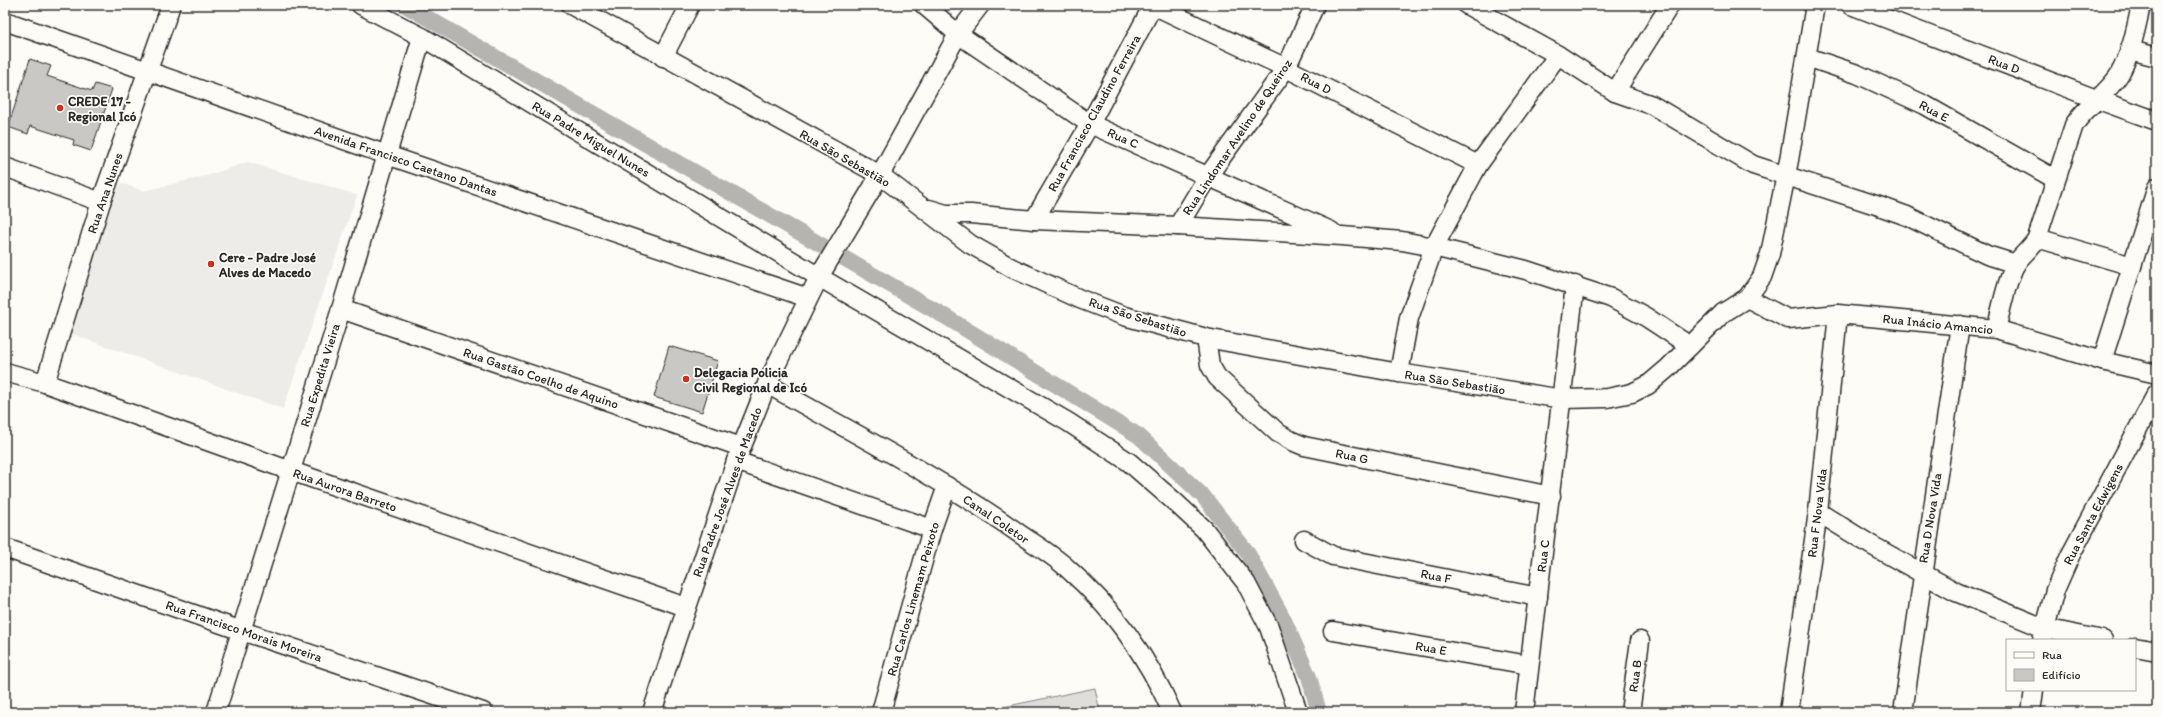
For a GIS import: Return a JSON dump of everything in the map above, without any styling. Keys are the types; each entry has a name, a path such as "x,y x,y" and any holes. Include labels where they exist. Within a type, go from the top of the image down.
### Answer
{"street":[{"name":"Rua Ana Nunes","path":"44,383 101,202 171,5"},
{"name":"Rua Padre Miguel Nunes","path":"361,5 422,37 822,271 1068,422 1129,462 1204,529 1246,583 1269,627 1298,712"},
{"name":"Rua São Sebastião","path":"571,5 663,57 880,175 970,244 1012,268 1080,299 1124,316 1206,338 1399,373 1563,399 1607,398 1632,393 1648,385 1723,313 1747,298"},
{"path":"663,57 690,5"},
{"name":"Rua C","path":"924,5 958,34 1090,124 1342,236"},
{"name":"Rua Padre José Alves de Macedo","path":"652,712 738,454 767,384 822,271 880,175 958,34 980,5"},
{"name":"Rua D","path":"1153,5 1286,68 1478,165"},
{"name":"Rua Francisco Claudino Ferreira","path":"1034,220 1090,124 1153,5"},
{"name":"Rua Lindomar Avelino de Queiroz","path":"1178,226 1208,176 1286,68 1315,5"},
{"path":"1467,5 1489,10 1615,92 1652,105 1753,165 1907,216 1988,255 2016,264"},
{"path":"1615,92 1670,5"},
{"path":"1747,298 1762,277 1770,254 1786,175 1815,5"},
{"name":"Rua D","path":"1851,5 2157,121"},
{"path":"1996,329 2005,291 2016,264 2030,249 2037,238 2055,179 2074,125 2083,112 2118,75 2130,50 2141,5"},
{"name":"Avenida Francisco Caetano Dantas","path":"5,21 387,155 808,298"},
{"name":"Rua Expedita Vieira","path":"216,712 341,310 422,37"},
{"path":"2130,50 2157,57"},
{"path":"1399,373 1409,318 1434,247 1478,165 1558,54"},
{"name":"Rua E","path":"1807,57 1857,74 1925,105 2055,179"},
{"path":"5,167 101,202"},
{"path":"2102,361 2157,187"},
{"path":"921,206 946,214 971,214 1034,220 1178,226 1402,241 1434,247 1526,270 1611,298 1646,317 1690,346"},
{"path":"2037,238 2132,266"},
{"name":"Rua C","path":"1524,712 1563,399 1575,285"},
{"name":"Rua Inácio Amancio","path":"1747,298 1788,319 1838,314 1996,329 2102,361 2157,374"},
{"name":"Rua Gastão Coelho de Aquino","path":"341,310 738,454 932,529"},
{"name":"Rua F Nova Vida","path":"1789,712 1818,512 1838,314"},
{"name":"Rua D Nova Vida","path":"1903,712 1922,572 1960,325"},
{"name":"Rua G","path":"1206,338 1210,365 1217,377 1278,433 1292,441 1304,446 1550,496"},
{"name":"Rua Aurora Barreto","path":"5,372 44,383 291,471 686,607"},
{"name":"Canal Coletor","path":"767,384 947,486 1068,568 1103,604 1132,639 1159,683 1172,712"},
{"name":"Rua Santa Edwigens","path":"2043,634 2054,590 2070,556 2157,393"},
{"name":"Rua Carlos Linemam Peixoto","path":"881,712 932,529 947,486"},
{"path":"1818,512 1871,545 1956,592 2043,634 2093,639"},
{"name":"Rua F","path":"1304,540 1333,556 1538,597"},
{"name":"Rua Francisco Morais Moreira","path":"5,548 242,631 484,712"},
{"name":"Rua E","path":"1332,631 1529,665"},
{"name":"Rua B","path":"1630,712 1640,641"},
{"path":"2136,647 2157,651"},
{"path":"2031,712 2034,691"}],"shaded area":[{"name":"Cere - Padre José Alves de Macedo","path":"248,162 357,195 283,409 66,332 116,181 143,191 206,176"},
{"path":"1095,688 1100,712 979,712"}],"building":[{"name":"CREDE 17 - Regional Icó","path":"30,59 51,66 47,76 92,91 95,84 112,89 91,151 73,145 74,140 30,126 28,134 8,127"},
{"name":"Delegacia Policia Civil Regional de Icó","path":"669,346 718,361 702,412 654,397"}],"waterway":[{"path":"405,5 946,317 1139,436 1203,496 1247,552 1283,618 1309,677 1319,712"}],"place":[{"name":"CREDE 17 - Regional Icó","path":"60,108"},
{"name":"Cere - Padre José Alves de Macedo","path":"211,264"},
{"name":"Delegacia Policia Civil Regional de Icó","path":"686,379"}]}
